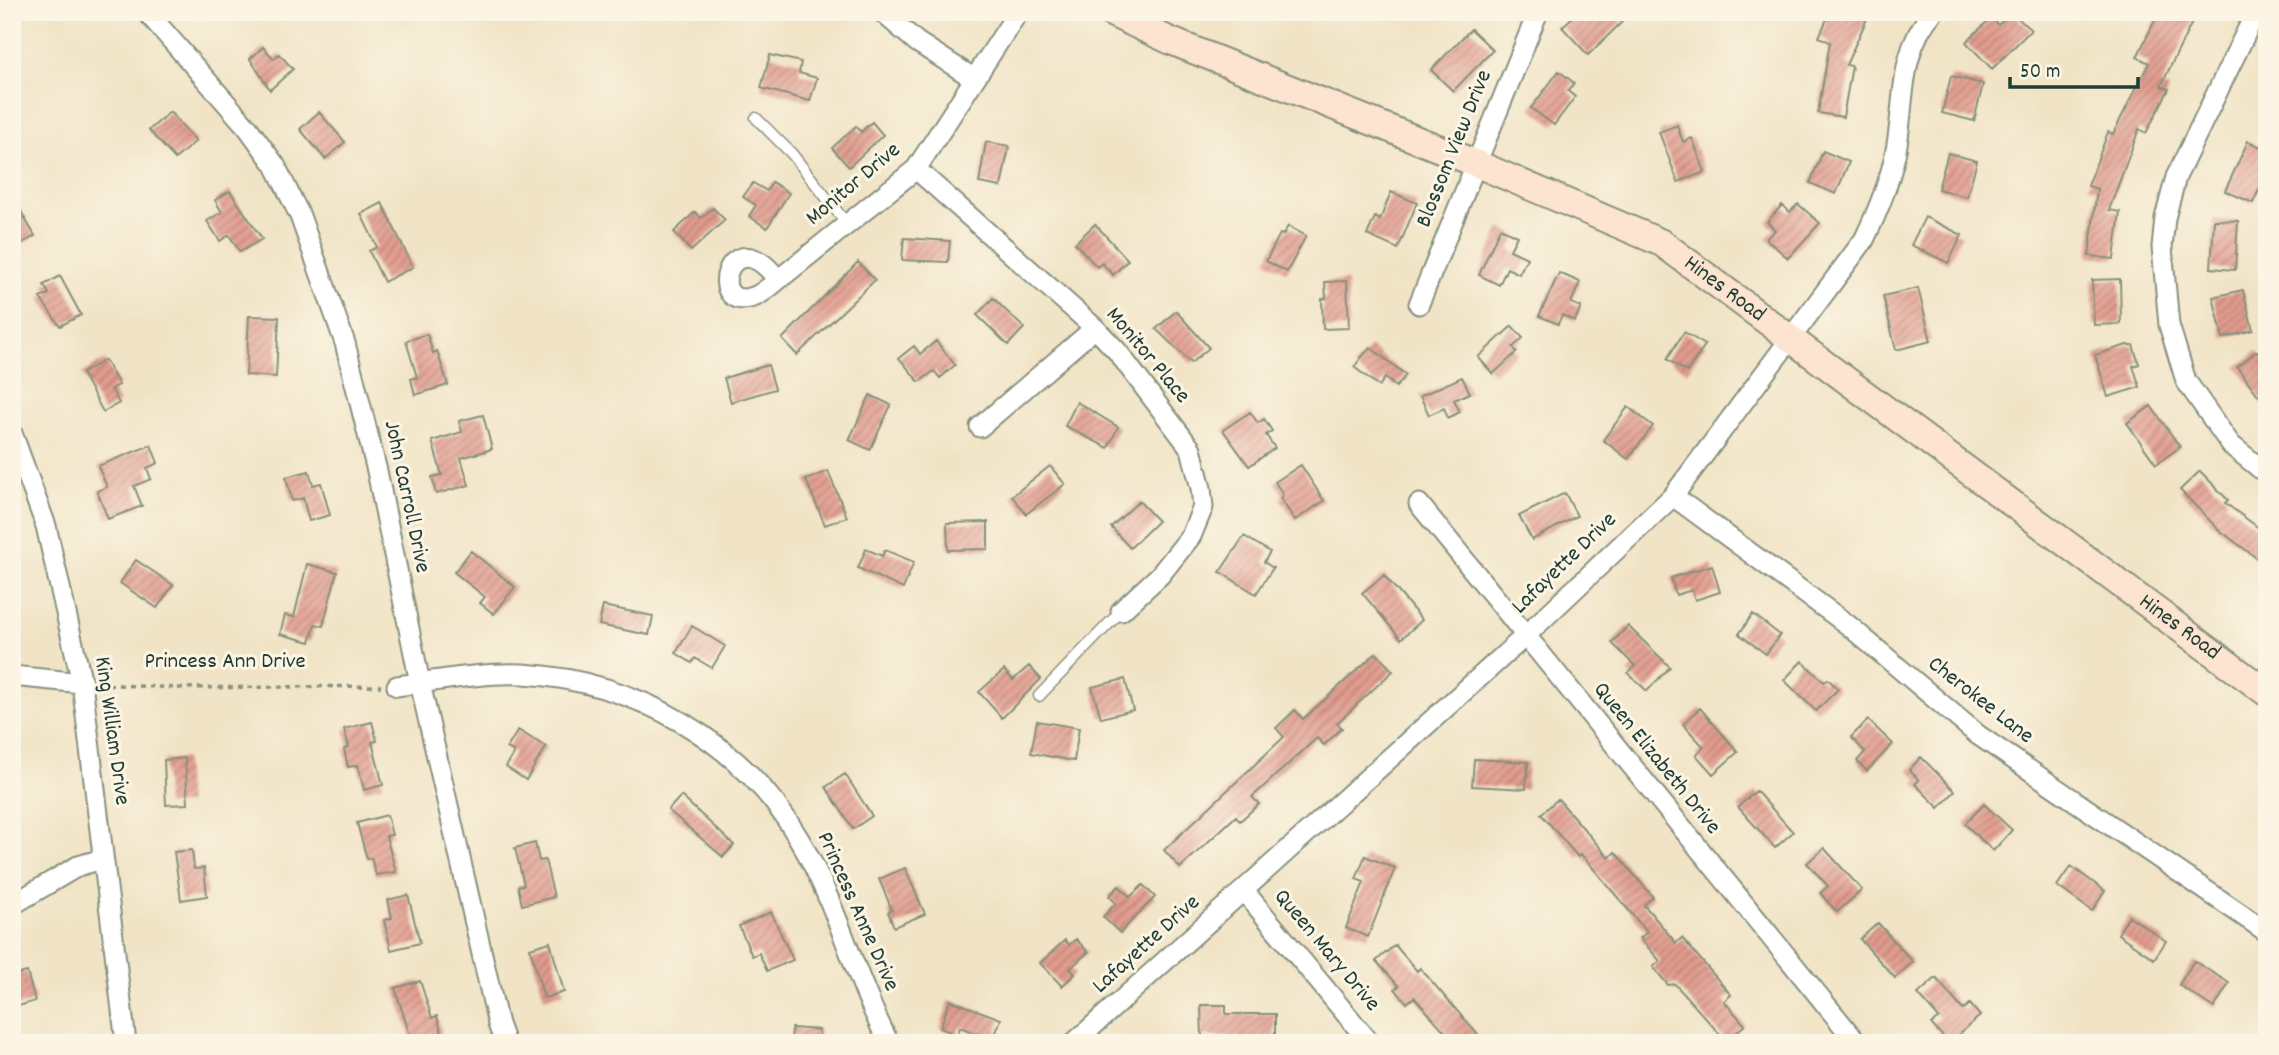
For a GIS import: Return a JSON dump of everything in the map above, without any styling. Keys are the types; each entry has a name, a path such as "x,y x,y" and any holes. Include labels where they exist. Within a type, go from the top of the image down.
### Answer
{"street":[{"name":"John Carroll Drive","path":"146,12 248,128 275,165 300,216 345,343 420,683 498,1024 505,1043"},
{"path":"881,12 917,42 973,78"},
{"name":"Monitor Drive","path":"778,280 916,169 1018,12"},
{"name":"Hines Road","path":"1109,12 1171,41 1475,163 1662,243 2267,693"},
{"name":"Blossom View Drive","path":"1419,304 1538,12"},
{"name":"Lafayette Drive","path":"1074,1043 1524,637 1673,496 1864,240 1877,214 1895,154 1906,64 1924,23 1934,12"},
{"path":"2256,12 2176,177 2165,218 2162,247 2169,325 2186,381 2231,445 2267,474"},
{"name":"Monitor Place","path":"916,169 1095,328 1117,351 1191,449 1203,508 1191,536 1160,575 1121,611"},
{"path":"980,427 1095,328"},
{"name":"King William Drive","path":"12,433 47,526 82,683 126,1043"},
{"name":"Cherokee Lane","path":"1673,496 1848,625 1978,735 2267,932"},
{"name":"Queen Elizabeth Drive","path":"1419,504 1524,637 1857,1043"},
{"name":"Princess Anne Drive","path":"397,686 522,674 596,685 658,708 685,722 721,748 771,798 799,839 889,1043"},
{"path":"12,676 82,683"},
{"path":"12,905 78,866 102,859"},
{"name":"Queen Mary Drive","path":"1244,891 1370,1043"}],"lane":[{"path":"756,118 792,155 847,224"},
{"path":"1040,696 1121,611"}],"path":[{"name":"Princess Ann Drive","path":"82,683 179,688 397,686"}],"building":[{"path":"1578,12 1612,12 1622,22 1588,55 1562,27"},
{"path":"1830,12 1870,12 1846,65 1852,66 1843,117 1818,113 1830,42 1819,37"},
{"path":"2011,12 2031,30 1992,69 1966,42 1991,18 1998,25"},
{"path":"2159,12 2197,12 2161,86 2169,89 2146,133 2139,129 2109,210 2120,212 2114,259 2089,256 2097,189 2088,186 2108,132 2113,134 2149,63 2137,57"},
{"path":"1471,29 1493,50 1453,91 1431,70"},
{"path":"263,47 274,59 279,54 293,69 270,90 250,59"},
{"path":"770,55 801,62 799,73 817,78 810,101 761,88"},
{"path":"1559,71 1574,83 1568,91 1575,97 1554,125 1531,108"},
{"path":"1951,76 1983,84 1974,121 1942,113"},
{"path":"170,112 196,141 175,159 149,130"},
{"path":"319,112 345,142 325,159 300,129"},
{"path":"872,122 883,135 849,167 832,148 856,126 861,132"},
{"path":"1677,125 1683,142 1692,138 1705,172 1678,182 1659,132"},
{"path":"2248,141 2267,150 2267,172 2253,203 2225,191"},
{"path":"986,142 1009,146 1001,187 979,183"},
{"path":"1823,151 1849,162 1836,194 1810,183"},
{"path":"1948,153 1977,161 1967,197 1938,189"},
{"path":"772,182 789,193 767,228 749,216 756,205 743,197 753,183 767,191"},
{"path":"230,191 262,239 240,252 229,235 220,241 207,221 222,212 215,200"},
{"path":"1391,192 1417,203 1398,249 1367,235 1375,217 1380,220"},
{"path":"12,196 35,236 12,249"},
{"path":"382,203 413,267 384,282 369,251 377,247 361,214"},
{"path":"1798,204 1820,223 1788,258 1766,239 1775,230 1767,222 1782,205 1790,212"},
{"path":"713,208 725,220 691,251 674,232 695,212 701,218"},
{"path":"1925,217 1962,235 1948,263 1911,245"},
{"path":"2214,220 2238,221 2235,270 2211,268"},
{"path":"1095,224 1128,260 1113,275 1102,263 1097,267 1075,243"},
{"path":"1288,226 1306,236 1287,272 1266,261 1280,234 1283,235"},
{"path":"1500,228 1517,236 1510,250 1527,258 1519,274 1507,268 1499,285 1479,275"},
{"path":"904,238 950,241 948,262 902,260"},
{"path":"858,262 875,280 797,355 782,339"},
{"path":"1559,273 1580,282 1571,303 1581,307 1575,321 1562,315 1558,324 1539,316"},
{"path":"60,276 81,315 60,326 40,298 49,294 44,285"},
{"path":"2120,279 2121,324 2094,325 2092,280"},
{"path":"1347,281 1349,328 1323,329 1322,299 1326,298 1325,282"},
{"path":"1918,288 1931,341 1896,350 1883,296"},
{"path":"2243,290 2253,330 2223,338 2213,297"},
{"path":"993,298 1024,328 1008,345 977,315"},
{"path":"1176,311 1209,348 1191,363 1156,329"},
{"path":"249,316 279,317 276,377 246,375"},
{"path":"1512,326 1523,338 1513,347 1517,352 1493,374 1478,357"},
{"path":"1684,332 1705,345 1687,372 1667,359"},
{"path":"427,334 433,353 437,351 448,385 415,395 411,379 417,377 406,341"},
{"path":"936,341 955,365 940,378 934,371 919,382 899,358 914,346 920,354"},
{"path":"2133,345 2139,364 2133,366 2140,387 2108,397 2095,355"},
{"path":"1370,347 1406,375 1396,387 1385,378 1379,386 1354,367"},
{"path":"2257,351 2267,364 2267,407 2237,367"},
{"path":"105,360 119,385 111,389 119,403 103,412 82,373"},
{"path":"768,365 775,389 731,402 724,378"},
{"path":"1462,377 1470,393 1454,400 1460,412 1448,418 1444,408 1429,415 1420,396"},
{"path":"870,395 891,405 870,450 849,440"},
{"path":"1077,402 1118,427 1108,448 1065,426"},
{"path":"2151,406 2180,447 2156,464 2127,423"},
{"path":"1628,407 1653,426 1628,459 1603,440"},
{"path":"1250,412 1258,423 1264,419 1272,431 1266,435 1275,448 1249,466 1223,430"},
{"path":"483,415 492,449 461,458 469,485 436,494 432,477 442,475 432,441 462,432 459,421"},
{"path":"151,445 158,463 147,468 151,479 134,486 142,506 108,519 97,491 107,487 98,466"},
{"path":"1301,465 1324,501 1295,520 1280,498 1283,495 1275,482"},
{"path":"1050,466 1065,484 1026,514 1012,496"},
{"path":"309,471 313,485 321,483 330,515 309,521 303,498 292,501 286,477"},
{"path":"828,471 847,517 825,525 806,480"},
{"path":"2200,471 2228,500 2225,503 2267,534 2267,566 2218,529 2180,490"},
{"path":"1565,493 1577,516 1532,540 1519,516"},
{"path":"1139,501 1158,521 1130,548 1111,527"},
{"path":"988,522 988,549 948,550 947,523"},
{"path":"1244,536 1270,552 1264,562 1273,568 1256,594 1220,572"},
{"path":"866,549 882,556 885,550 914,562 903,589 858,568"},
{"path":"471,551 515,587 494,614 480,603 485,597 454,572"},
{"path":"136,560 173,585 157,608 120,583"},
{"path":"307,564 337,572 323,626 315,624 310,642 280,634 285,615 294,617"},
{"path":"1712,565 1720,592 1695,600 1692,590 1676,595 1671,578"},
{"path":"1384,575 1422,620 1401,639 1362,593"},
{"path":"603,606 653,616 649,635 599,625"},
{"path":"1753,614 1780,635 1766,654 1739,634"},
{"path":"692,626 725,646 712,668 695,658 692,663 676,653"},
{"path":"1628,626 1670,667 1647,691 1628,673 1635,666 1612,643"},
{"path":"1376,653 1393,671 1337,723 1342,728 1324,745 1317,738 1252,797 1259,804 1240,821 1236,816 1180,868 1164,850 1284,737 1276,728 1295,710 1303,719"},
{"path":"1802,661 1824,682 1828,679 1838,689 1816,711 1784,680"},
{"path":"1029,666 1041,679 1002,718 979,692 1004,670 1013,680"},
{"path":"1125,679 1133,710 1101,718 1092,687"},
{"path":"1700,708 1738,752 1713,774 1696,755 1704,747 1683,724"},
{"path":"1868,720 1893,744 1867,771 1857,761 1865,752 1851,737"},
{"path":"1037,721 1079,728 1074,761 1031,753"},
{"path":"372,722 377,741 372,742 383,785 364,790 358,765 348,767 344,749 349,747 344,729"},
{"path":"518,730 546,747 526,780 506,767 515,752 507,748"},
{"path":"1921,757 1955,791 1939,808 1915,784 1919,780 1909,770"},
{"path":"185,758 188,804 166,805 164,760"},
{"path":"1474,759 1528,762 1526,789 1472,786"},
{"path":"845,774 872,816 853,829 826,787"},
{"path":"1756,791 1793,832 1775,848 1738,807"},
{"path":"681,796 734,845 723,857 668,810"},
{"path":"1558,799 1609,858 1615,852 1653,897 1644,905 1676,943 1682,938 1731,995 1724,1001 1745,1025 1726,1041 1675,984 1668,985 1653,967 1660,961 1640,938 1647,932 1581,854 1578,857 1541,814"},
{"path":"1984,804 2012,830 1993,851 1965,824"},
{"path":"387,815 392,835 386,836 396,872 376,875 371,858 367,859 357,823"},
{"path":"535,843 539,861 545,860 554,897 522,905 518,886 524,885 515,848"},
{"path":"1824,848 1862,890 1837,912 1820,893 1828,886 1807,863"},
{"path":"192,850 194,869 204,868 207,896 181,900 174,852"},
{"path":"1365,856 1395,868 1368,937 1346,928 1364,882 1356,879"},
{"path":"2071,866 2105,891 2092,911 2057,886"},
{"path":"905,868 925,914 894,927 888,912 892,910 879,879"},
{"path":"1143,885 1155,897 1120,933 1103,917 1116,903 1109,896 1119,886 1130,897"},
{"path":"408,895 420,943 391,950 384,920 392,918 388,900"},
{"path":"771,912 793,960 767,971 759,953 752,956 739,926"},
{"path":"2129,916 2166,941 2154,959 2118,934"},
{"path":"1878,923 1913,962 1895,978 1860,939"},
{"path":"1076,939 1088,952 1070,969 1075,974 1062,986 1040,963 1065,940 1069,945"},
{"path":"550,942 564,992 544,998 530,948"},
{"path":"1395,945 1417,971 1420,968 1485,1043 1455,1043 1414,997 1407,1003 1395,989 1399,986 1376,961"},
{"path":"2194,961 2229,983 2214,1008 2179,985"},
{"path":"27,972 35,1001 12,1008 12,976"},
{"path":"1936,978 1963,1010 1970,1004 1980,1016 1949,1043 1931,1024 1939,1018 1918,994"},
{"path":"420,981 432,1018 437,1016 442,1033 412,1042 395,988"},
{"path":"950,1000 1001,1019 993,1040 960,1027 958,1035 940,1028"},
{"path":"1201,1005 1226,1005 1226,1014 1275,1014 1275,1038 1258,1038 1258,1043 1239,1043 1239,1037 1202,1037"},
{"path":"792,1028 819,1030 819,1043 791,1043"}]}
